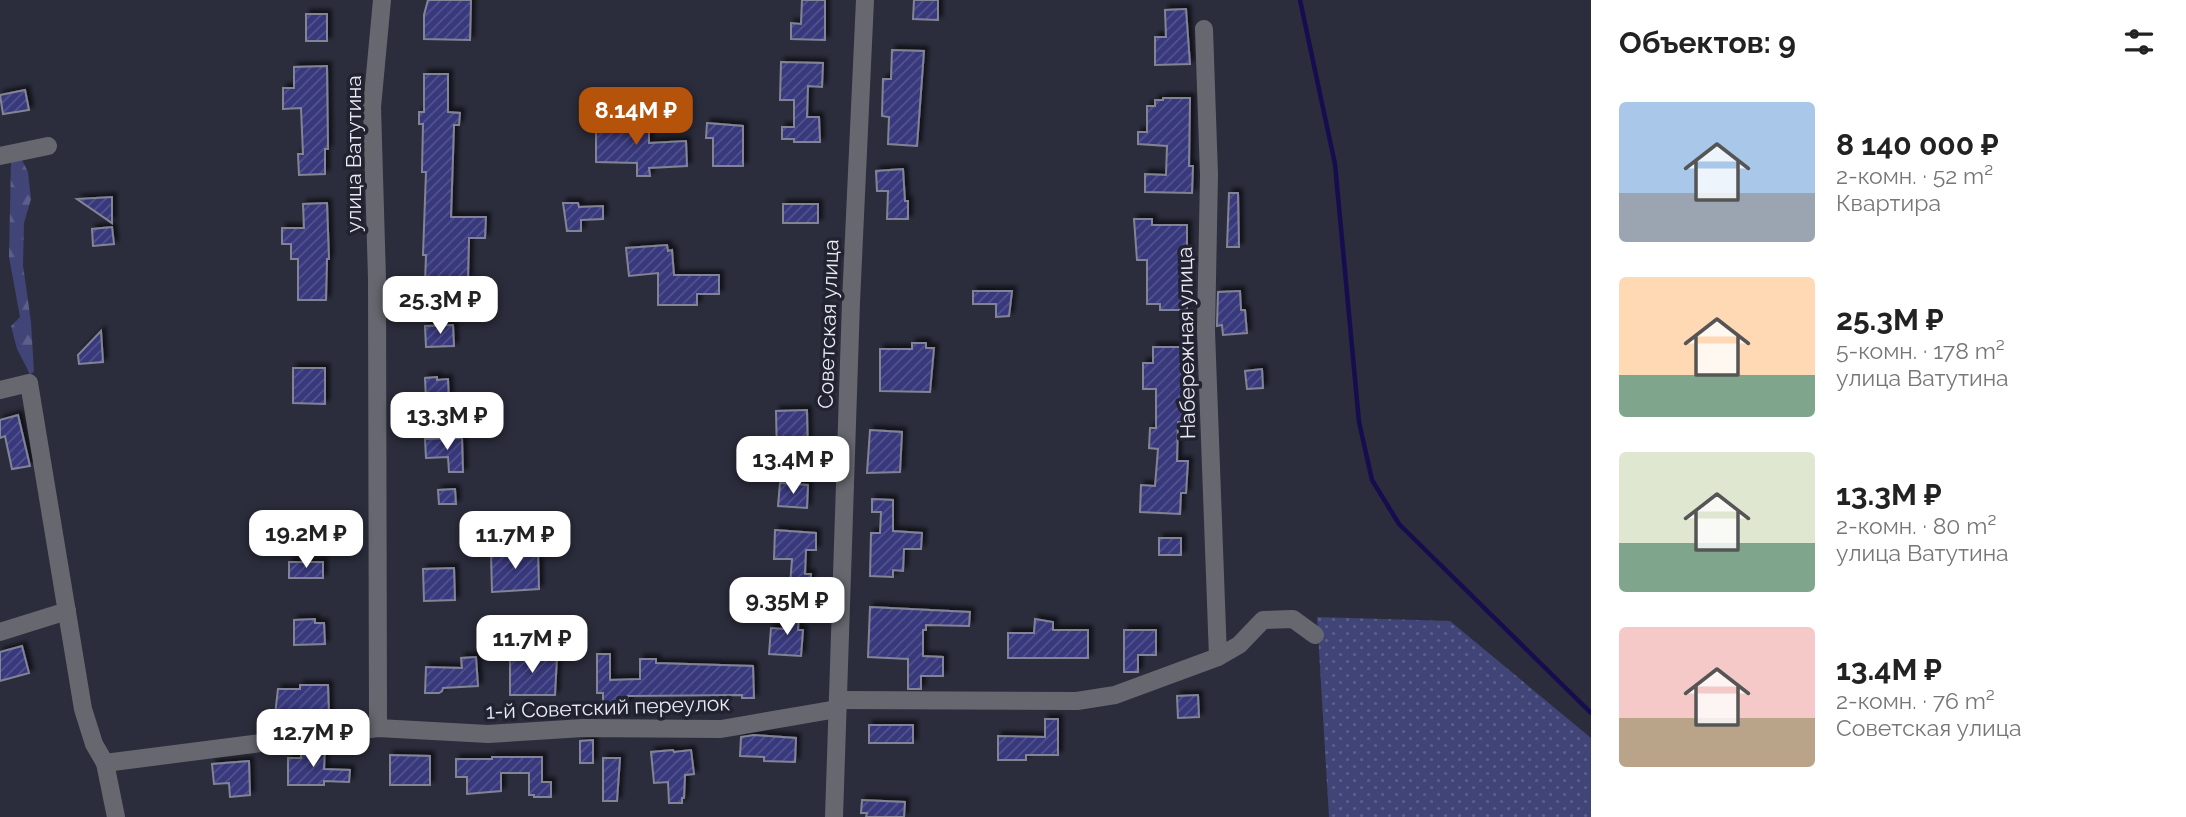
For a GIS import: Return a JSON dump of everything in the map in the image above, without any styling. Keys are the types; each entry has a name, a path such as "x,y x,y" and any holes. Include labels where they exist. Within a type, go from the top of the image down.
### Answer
{"street":[{"name":"улица Ватутина","path":"378,728 377,279 372,107 382,0"},
{"name":"Советская улица","path":"834,817 851,302 865,0"},
{"name":"Набережная улица","path":"1204,29 1209,175 1206,331 1218,657"},
{"path":"0,156 48,146"},
{"path":"0,390 29,383 86,725 105,763 116,817"},
{"path":"0,632 67,611"},
{"name":"1-й Советский переулок","path":"105,763 378,728 488,734 583,728 721,729 837,704 1077,701 1115,695 1218,657 1239,645 1264,620 1293,619 1315,635"}],"green space":[{"path":"21,158 28,172 31,199 24,223 23,265 31,322 34,372 30,374 17,349 11,326 20,317 9,257 11,162"},
{"path":"1317,617 1450,621 1591,738 1591,817 1329,817"}],"building":[{"path":"428,0 471,0 470,40 424,39 424,15"},
{"path":"802,0 825,0 825,40 791,39 791,23 801,24"},
{"path":"914,0 938,0 938,20 913,19"},
{"path":"1186,9 1190,64 1155,65 1155,37 1166,37 1165,10"},
{"path":"306,14 327,14 327,41 306,41"},
{"path":"892,50 924,51 917,146 888,144 889,117 882,116 883,79 891,79"},
{"path":"781,62 823,63 822,87 808,86 807,117 819,117 820,142 782,139 782,127 794,127 794,100 780,100"},
{"path":"327,66 328,149 325,149 325,174 299,175 298,154 303,154 301,108 283,109 283,88 294,88 294,67"},
{"path":"424,74 448,74 448,112 460,113 459,125 454,125 451,217 486,217 485,238 469,238 468,279 451,279 451,285 425,284 426,255 423,255 426,172 422,172 423,124 419,124 419,112 424,112"},
{"path":"25,90 29,110 3,114 0,95"},
{"path":"1190,98 1189,166 1193,166 1192,193 1145,192 1145,174 1166,175 1167,146 1138,144 1138,132 1147,132 1147,106 1155,106 1155,100"},
{"path":"596,121 649,122 649,143 686,141 687,166 649,168 650,176 637,176 637,163 596,162"},
{"path":"707,123 743,126 743,166 713,166 713,138 706,138"},
{"path":"903,169 908,219 887,219 888,191 877,191 876,171"},
{"path":"1229,193 1238,193 1239,247 1227,247"},
{"path":"112,197 112,223 77,199"},
{"path":"327,203 329,259 326,300 298,300 298,259 291,259 291,244 282,244 282,228 304,228 303,204"},
{"path":"563,203 578,203 579,207 603,206 603,219 581,220 581,231 567,231"},
{"path":"783,204 818,204 818,223 783,223"},
{"path":"1134,219 1152,219 1152,225 1187,225 1187,310 1160,310 1160,304 1147,304 1147,260 1137,260"},
{"path":"112,227 114,244 93,246 92,229"},
{"path":"667,245 668,251 672,250 674,275 719,275 719,294 697,294 697,305 658,305 658,273 629,276 626,248"},
{"path":"973,291 1012,291 1009,316 996,317 996,304 973,304"},
{"path":"1240,291 1241,310 1245,310 1247,333 1223,335 1222,325 1217,326 1218,292"},
{"path":"453,325 454,346 426,347 425,326"},
{"path":"101,331 103,362 79,364 78,355"},
{"path":"912,343 926,343 926,348 934,348 930,392 880,391 880,349 912,349"},
{"path":"1153,347 1187,347 1186,367 1183,367 1183,422 1178,422 1177,461 1188,461 1186,493 1181,493 1180,514 1140,512 1141,485 1155,486 1158,449 1149,448 1150,428 1156,428 1156,389 1143,389 1143,363 1153,363"},
{"path":"293,368 325,368 325,404 293,403"},
{"path":"1262,369 1263,388 1247,389 1245,371"},
{"path":"437,377 437,380 448,379 449,402 434,403 433,400 426,400 425,378"},
{"path":"807,410 808,457 777,457 776,411"},
{"path":"18,415 30,466 12,469 5,436 0,438 0,420"},
{"path":"870,430 902,432 900,472 867,473"},
{"path":"462,438 463,472 449,472 448,457 426,458 425,439"},
{"path":"780,483 808,485 807,508 778,506"},
{"path":"455,489 456,504 439,504 438,490"},
{"path":"872,499 893,500 893,531 922,533 921,549 904,549 903,571 893,570 893,577 870,576 871,533 880,533 881,512 872,512"},
{"path":"775,530 816,533 816,550 806,550 805,574 811,574 810,587 790,586 792,559 774,559"},
{"path":"1159,538 1181,538 1181,555 1159,555"},
{"path":"538,551 539,589 492,592 491,553"},
{"path":"289,562 323,562 323,578 289,578"},
{"path":"454,568 455,600 424,601 423,569"},
{"path":"870,607 970,612 969,626 926,625 926,630 923,630 923,656 943,657 943,676 921,676 921,689 908,689 908,659 868,657"},
{"path":"785,610 799,611 798,630 803,630 801,656 769,654 771,628 784,629"},
{"path":"315,619 315,623 324,623 325,644 294,645 294,620"},
{"path":"1035,619 1053,622 1053,630 1088,630 1088,658 1008,658 1008,633 1034,633"},
{"path":"1124,630 1156,630 1156,655 1138,655 1138,672 1124,672"},
{"path":"22,646 29,673 0,681 0,652"},
{"path":"510,651 523,652 523,655 557,656 555,695 510,695"},
{"path":"597,654 610,654 610,680 640,679 640,659 656,659 656,663 753,666 754,698 742,698 742,695 628,696 628,705 603,705 603,693 597,693"},
{"path":"476,657 478,686 443,688 439,693 425,693 426,667 462,668 461,658"},
{"path":"300,685 328,685 329,715 275,715 278,689 300,689"},
{"path":"1198,695 1199,717 1178,718 1177,696"},
{"path":"1045,719 1058,719 1058,755 1026,755 1026,760 998,760 998,736 1045,737"},
{"path":"869,725 913,725 913,743 869,743"},
{"path":"754,735 796,738 795,762 764,761 764,757 740,756 741,737"},
{"path":"593,740 593,763 580,763 580,741"},
{"path":"325,747 324,769 350,770 349,782 324,781 324,785 288,785 288,758 301,758 301,749"},
{"path":"691,750 694,774 685,775 682,803 669,803 668,782 654,783 651,752"},
{"path":"390,755 430,756 430,785 390,785"},
{"path":"542,757 542,782 551,782 551,797 529,795 529,773 501,773 501,791 467,794 467,777 456,777 456,759"},
{"path":"603,758 620,758 617,801 603,801"},
{"path":"249,761 250,795 230,797 229,783 214,784 212,764"},
{"path":"862,800 905,802 904,817 866,817 867,813 861,813"}],"waterway":[{"path":"1300,0 1335,164 1359,422 1372,480 1399,524 1591,713"}]}
